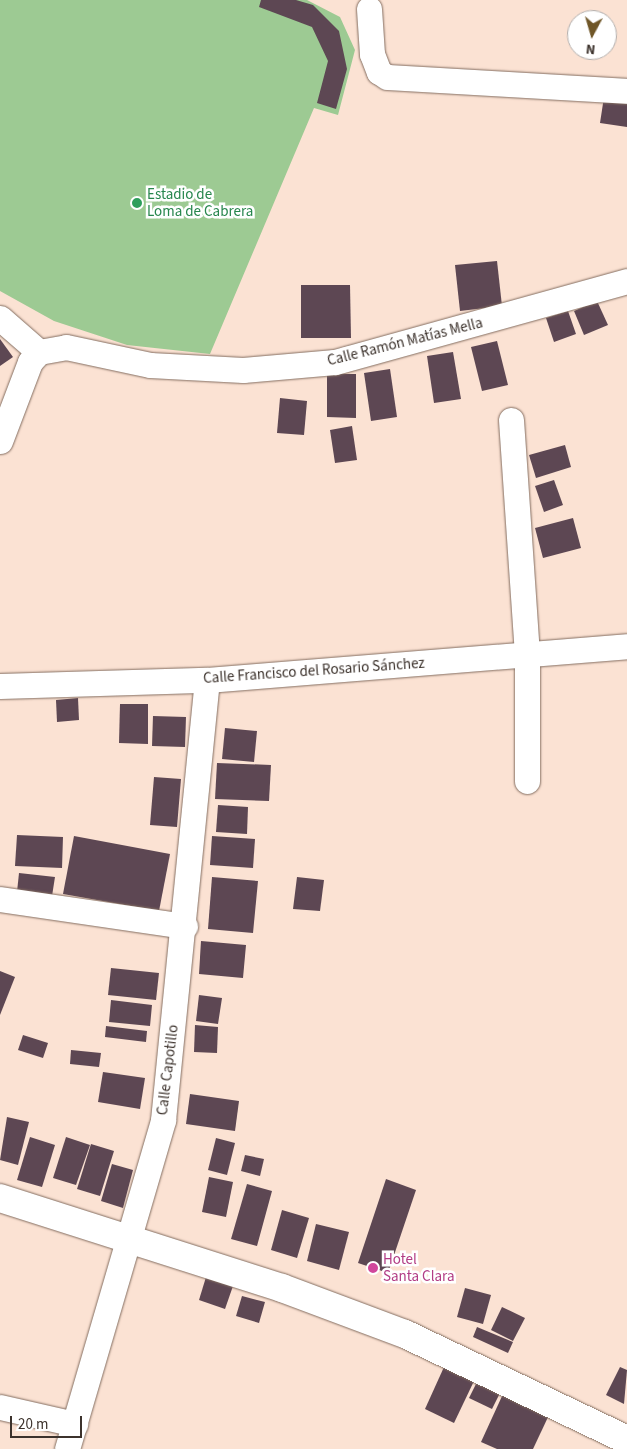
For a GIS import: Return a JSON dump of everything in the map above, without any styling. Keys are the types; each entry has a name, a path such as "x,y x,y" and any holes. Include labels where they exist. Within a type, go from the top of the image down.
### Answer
{"main road":[{"path":"0,1198 128,1237 405,1334 627,1440"}],"street":[{"path":"369,9 372,54 379,72 387,76 627,91"},
{"name":"Calle Ramón Matías Mella","path":"39,352 66,347 150,365 243,370 335,362 627,281"},
{"path":"0,318 39,352 27,370 0,441"},
{"path":"511,420 528,654 528,781"},
{"name":"Calle Francisco del Rosario Sánchez","path":"0,686 207,680 627,646"},
{"name":"Calle Capotillo","path":"67,1449 162,1120 185,926 207,680"},
{"path":"0,898 185,926"},
{"path":"0,1407 75,1424"}],"green space":[{"name":"Estadio de Loma de Cabrera","path":"0,0 307,0 340,17 355,50 338,115 314,108 210,354 127,345 54,321 0,291"}],"building":[{"path":"261,0 296,0 313,5 339,31 347,69 336,109 317,103 328,61 312,27 259,7"},
{"path":"604,97 627,100 627,127 600,123"},
{"path":"497,261 502,306 460,311 455,265"},
{"path":"301,285 350,285 351,338 301,338"},
{"path":"597,301 608,325 584,335 574,311"},
{"path":"568,311 576,334 554,342 546,318"},
{"path":"0,339 13,357 0,366"},
{"path":"497,341 508,385 482,391 471,347"},
{"path":"453,352 461,399 434,403 427,356"},
{"path":"390,369 397,417 371,421 364,373"},
{"path":"327,374 356,374 356,418 327,417"},
{"path":"280,398 307,401 304,435 277,433"},
{"path":"352,426 357,460 335,463 330,430"},
{"path":"565,445 571,467 536,478 529,455"},
{"path":"554,480 563,505 544,512 535,486"},
{"path":"573,518 581,548 543,558 535,528"},
{"path":"78,698 79,720 57,722 56,700"},
{"path":"120,704 148,704 148,744 119,743"},
{"path":"153,716 186,717 185,747 152,746"},
{"path":"225,728 257,731 254,762 222,759"},
{"path":"217,763 271,765 269,801 215,799"},
{"path":"154,777 181,779 177,827 150,825"},
{"path":"218,805 248,807 247,834 216,832"},
{"path":"17,835 63,837 62,868 15,866"},
{"path":"74,836 170,854 159,911 63,894"},
{"path":"212,836 255,839 253,868 210,865"},
{"path":"19,873 55,877 52,896 17,892"},
{"path":"212,877 258,881 253,933 208,929"},
{"path":"297,877 324,880 320,911 293,909"},
{"path":"201,941 246,945 243,978 199,974"},
{"path":"111,968 159,973 156,1000 108,995"},
{"path":"0,971 15,977 0,1015"},
{"path":"199,995 222,998 218,1024 196,1021"},
{"path":"111,1000 152,1005 150,1026 109,1022"},
{"path":"195,1025 218,1027 217,1053 194,1052"},
{"path":"106,1026 147,1031 146,1042 105,1037"},
{"path":"23,1035 48,1043 43,1058 18,1050"},
{"path":"71,1050 101,1053 99,1067 70,1064"},
{"path":"103,1072 145,1078 140,1109 98,1102"},
{"path":"190,1094 239,1101 235,1131 186,1124"},
{"path":"7,1117 29,1122 18,1165 0,1160"},
{"path":"30,1137 55,1145 42,1187 17,1180"},
{"path":"66,1137 90,1145 76,1185 53,1178"},
{"path":"216,1138 235,1143 227,1175 208,1170"},
{"path":"91,1144 114,1151 100,1196 77,1189"},
{"path":"245,1155 264,1159 260,1176 241,1171"},
{"path":"112,1164 133,1170 123,1208 101,1201"},
{"path":"209,1177 233,1182 226,1217 202,1212"},
{"path":"386,1179 416,1190 388,1273 358,1263"},
{"path":"247,1184 272,1191 257,1246 231,1239"},
{"path":"282,1210 309,1218 297,1258 271,1250"},
{"path":"316,1224 349,1232 339,1270 307,1261"},
{"path":"206,1277 233,1286 225,1309 199,1300"},
{"path":"465,1288 491,1295 483,1324 457,1317"},
{"path":"242,1296 265,1302 259,1323 236,1316"},
{"path":"502,1307 525,1318 513,1341 491,1330"},
{"path":"477,1327 513,1342 508,1353 473,1337"},
{"path":"444,1367 474,1381 454,1423 425,1409"},
{"path":"620,1367 627,1370 624,1404 606,1395"},
{"path":"478,1380 501,1391 492,1409 469,1398"},
{"path":"503,1394 549,1415 533,1449 497,1449 481,1442"}],"place":[{"name":"Estadio de Loma de Cabrera","path":"137,203"},
{"name":"Hotel Santa Clara","path":"373,1268"}]}
